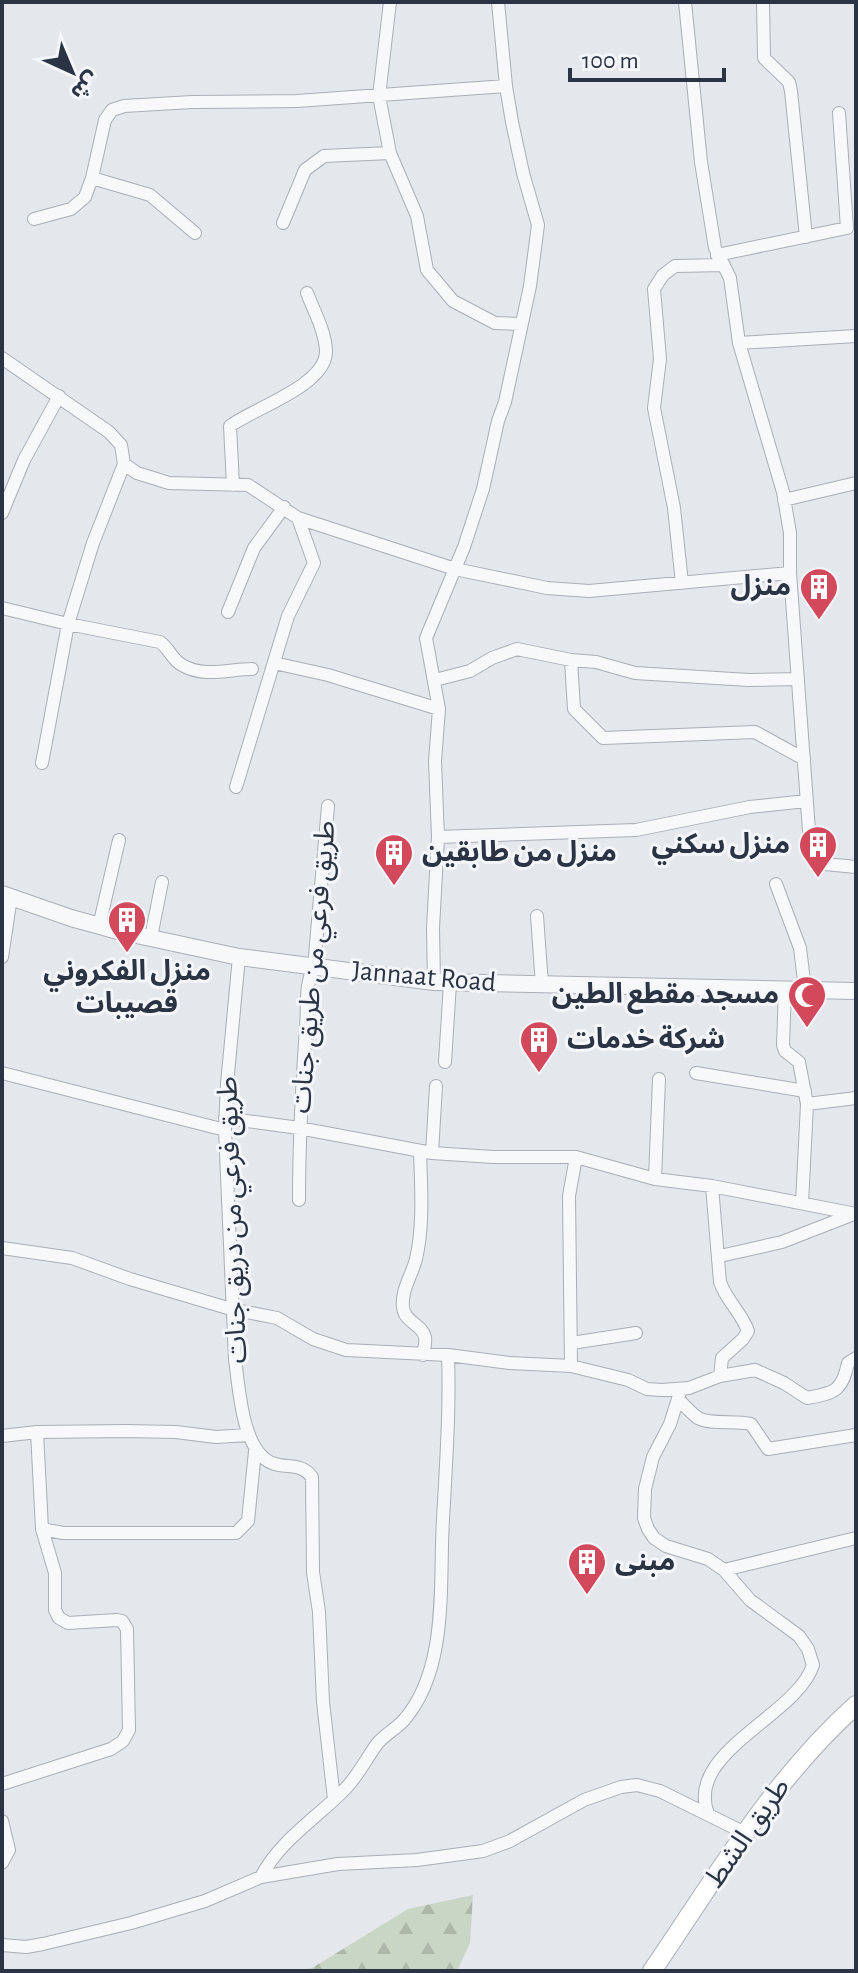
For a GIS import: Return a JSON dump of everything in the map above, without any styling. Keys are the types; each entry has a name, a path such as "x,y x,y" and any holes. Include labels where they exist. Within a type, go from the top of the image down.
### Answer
{"main road":[{"name":"طريق الشط","path":"652,1971 745,1833 808,1751 856,1705"}],"street":[{"path":"390,2 379,96 390,153 417,216 427,270 453,301 495,323 521,324"},
{"path":"445,1062 442,983 433,928 438,837 435,761 439,709 426,638 455,569 483,489 521,324 538,225 523,173 506,86 498,2"},
{"path":"685,2 701,162 721,260 733,290 739,343 784,500 790,533 790,573 810,844 815,858 825,864 856,867"},
{"path":"763,2 764,58 789,82 791,91 806,237"},
{"path":"34,219 71,209 85,197 105,120 112,110 124,106 297,101 506,86"},
{"path":"682,583 672,496 654,408 660,359 654,289 663,275 675,266 721,260 851,228 839,113"},
{"path":"283,223 305,170 324,156 390,153"},
{"path":"92,178 150,195 195,233"},
{"path":"233,485 230,426 247,414 290,394 322,367 326,353 324,337 307,293"},
{"path":"739,343 856,336"},
{"path":"2,358 115,438 121,445 124,464 93,543 68,624 42,763"},
{"path":"2,513 24,460 59,396"},
{"path":"124,464 156,481 189,485 248,485 298,518 455,569 547,588 589,591 790,573"},
{"path":"784,500 856,483"},
{"path":"228,612 254,548 284,507"},
{"path":"236,787 297,595 314,563 298,518"},
{"path":"2,608 160,642 181,665 193,670 252,669"},
{"path":"435,680 470,671 492,658 517,649 596,662 635,673 749,680 798,679"},
{"path":"571,660 574,709 603,738 755,732 804,759"},
{"path":"274,663 328,675 439,709"},
{"path":"438,837 636,830 750,807 806,801"},
{"name":"طريق فرعي من طريق جنات","path":"299,1200 299,1128 306,1001 314,967 328,806"},
{"path":"99,926 119,840"},
{"path":"151,937 162,882"},
{"path":"776,884 800,948 805,989"},
{"path":"2,957 7,896"},
{"name":"Jannaat Road","path":"7,896 99,926 239,957 442,983 856,991"},
{"path":"537,916 542,985"},
{"name":"طريق فرعي من دريق جنات","path":"239,957 225,1124 231,1309 240,1395 255,1451"},
{"path":"785,989 783,1045 785,1051 799,1062 806,1098 802,1203"},
{"path":"2,1073 225,1124 299,1128 426,1152 493,1157 576,1157 655,1179 712,1186 856,1214"},
{"path":"696,1073 806,1098 856,1098"},
{"path":"655,1179 659,1079"},
{"path":"423,1355 425,1337 404,1315 403,1295 416,1260 419,1241 426,1152 436,1086"},
{"path":"571,1366 569,1196 576,1157"},
{"path":"712,1186 720,1282 724,1294 740,1312 748,1331 722,1358 720,1376"},
{"path":"720,1256 782,1242 856,1214"},
{"path":"2,1248 72,1258 231,1309 277,1318 313,1339 346,1350 571,1366 628,1380 647,1389 680,1394 720,1376 755,1370 807,1398 837,1390 842,1385 848,1363 856,1358"},
{"path":"572,1343 636,1333"},
{"path":"261,1877 271,1859 356,1777 379,1742 403,1721 418,1700 436,1645 450,1405 448,1355"},
{"path":"680,1394 695,1416 705,1421 751,1424 768,1449 856,1435"},
{"path":"680,1394 670,1424 653,1457 645,1489 644,1518 654,1538 666,1546 708,1559 724,1570 750,1600 799,1636 808,1649 813,1665 801,1688 723,1757 705,1790 704,1802 708,1814"},
{"path":"2,1784 111,1749 123,1741 129,1730 127,1629 122,1621 117,1620 68,1623 59,1618 55,1610 55,1573 42,1529 37,1432"},
{"path":"2,1436 37,1432 249,1435"},
{"path":"255,1451 270,1463 302,1468 312,1477 313,1572 334,1799"},
{"path":"42,1529 81,1534 236,1533 248,1521 255,1451"},
{"path":"724,1570 856,1538"},
{"path":"2,1945 26,1947 131,1923 205,1901 261,1877 338,1864 417,1860 483,1851 520,1836 584,1800 621,1787 646,1787 745,1833"},
{"path":"2,1821 9,1850 2,1863"}],"green space":[{"path":"473,1895 470,1943 457,1971 291,1971 312,1968 408,1909"}],"place":[{"name":"منزل","path":"819,621"},
{"name":"منزل سكني","path":"818,879"},
{"name":"منزل من طابقين","path":"394,887"},
{"name":"منزل الفكروني قصيبات","path":"127,954"},
{"name":"مسجد مقطع الطين","path":"807,1029"},
{"name":"شركة خدمات","path":"539,1074"},
{"name":"مبنى","path":"587,1596"}]}
